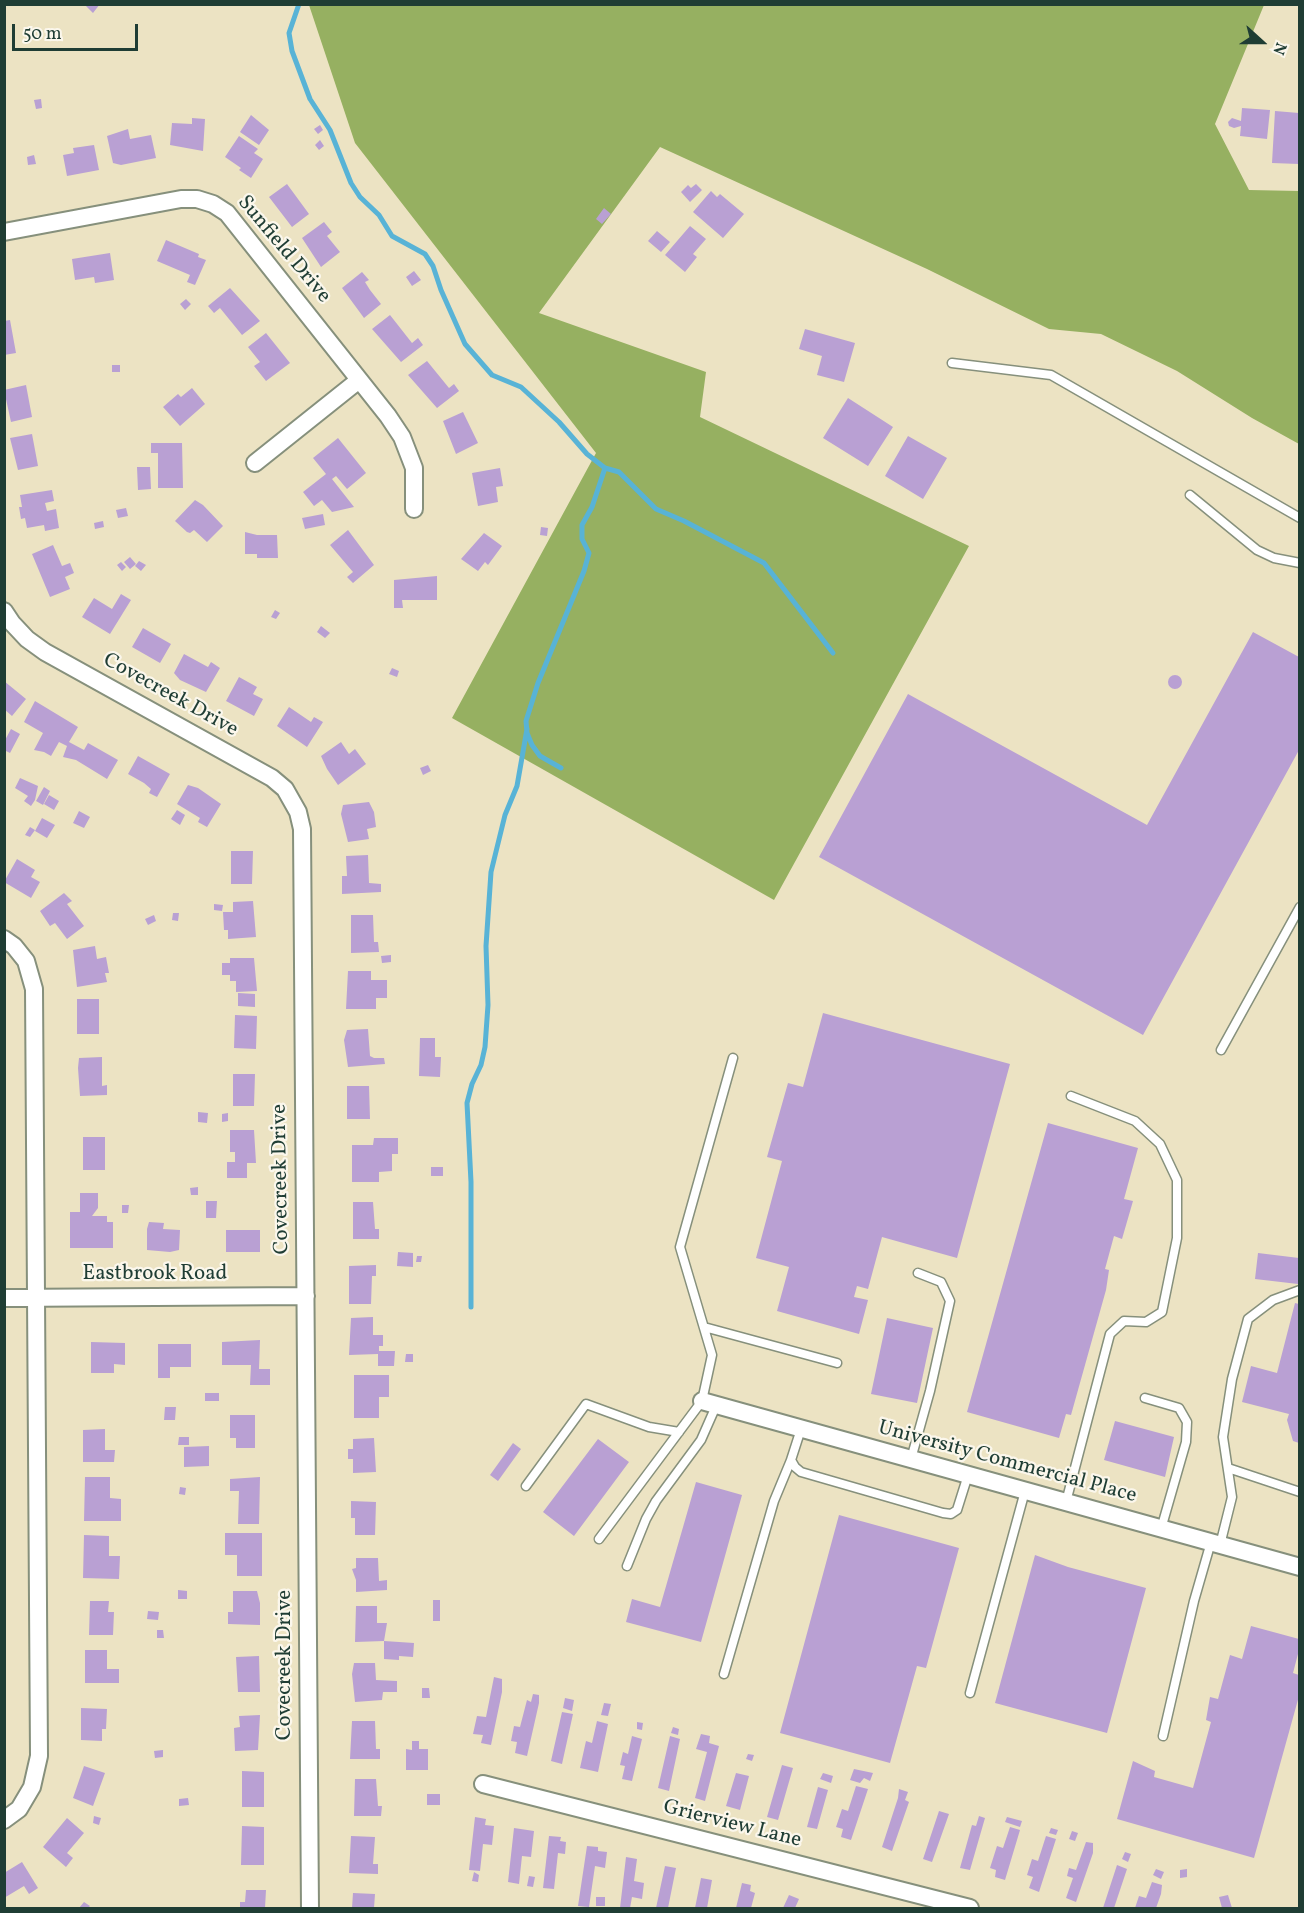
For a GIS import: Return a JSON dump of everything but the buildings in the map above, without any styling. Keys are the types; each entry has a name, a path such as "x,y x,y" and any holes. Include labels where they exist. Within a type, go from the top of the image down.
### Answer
{"street":[{"name":"Sunfield Drive","path":"4,232 181,198 197,199 213,204 232,219 388,416 407,449 414,468 414,509"},
{"path":"255,463 359,380"},
{"name":"Covecreek Drive","path":"4,611 27,639 45,652 272,778 291,796 298,812 302,830 310,1908"},
{"path":"4,939 14,946 26,961 34,988 39,1756 32,1787 19,1809 4,1820"},
{"name":"Eastbrook Road","path":"4,1298 306,1296"},
{"name":"University Commercial Place","path":"709,1403 1299,1567"},
{"name":"Grierview Lane","path":"483,1784 970,1908"}],"lane":[{"path":"952,363 1051,375 1299,518"},
{"path":"1190,495 1257,550 1274,558 1299,562"},
{"path":"1221,1050 1299,908"},
{"path":"627,1566 656,1501 701,1440 709,1403 712,1355 680,1247 733,1058"},
{"path":"1066,1502 1110,1334 1124,1321 1146,1322 1162,1312 1177,1238 1178,1180 1160,1144 1135,1121 1071,1096"},
{"path":"911,1459 930,1391 950,1301 941,1282 918,1273"},
{"path":"1163,1736 1194,1600 1232,1497 1223,1437 1232,1379 1248,1319 1273,1300 1299,1290"},
{"path":"704,1327 837,1363"},
{"path":"1145,1398 1179,1408 1187,1422 1186,1442 1161,1529"},
{"path":"599,1539 679,1432 709,1403"},
{"path":"526,1486 586,1404 648,1426 679,1432"},
{"path":"724,1674 774,1501 801,1429"},
{"path":"791,1460 801,1472 951,1514 957,1510 968,1475"},
{"path":"1227,1467 1276,1486 1299,1492"},
{"path":"970,1693 1024,1491"}],"green space":[{"path":"309,5 1264,5 1215,124 1249,190 1299,191 1299,444 1252,418 1177,371 1101,334 1049,329 927,269 660,147 539,313 706,372 700,417 969,546 774,900 452,718 596,453 355,143"}],"waterway":[{"path":"299,4 289,33 292,51 310,99 330,130 351,183 360,197 379,215 392,236 425,254 433,266 465,344 492,375 521,387 559,422 587,454 605,468 619,472 656,509 764,563 833,653"},
{"path":"561,768 540,756 527,733 526,721 538,683 584,571 589,553 582,539 582,525 592,507 605,468"},
{"path":"471,1307 471,1182 467,1103 485,1047 488,1005 486,946 491,872 505,815 517,786 527,729"}]}
